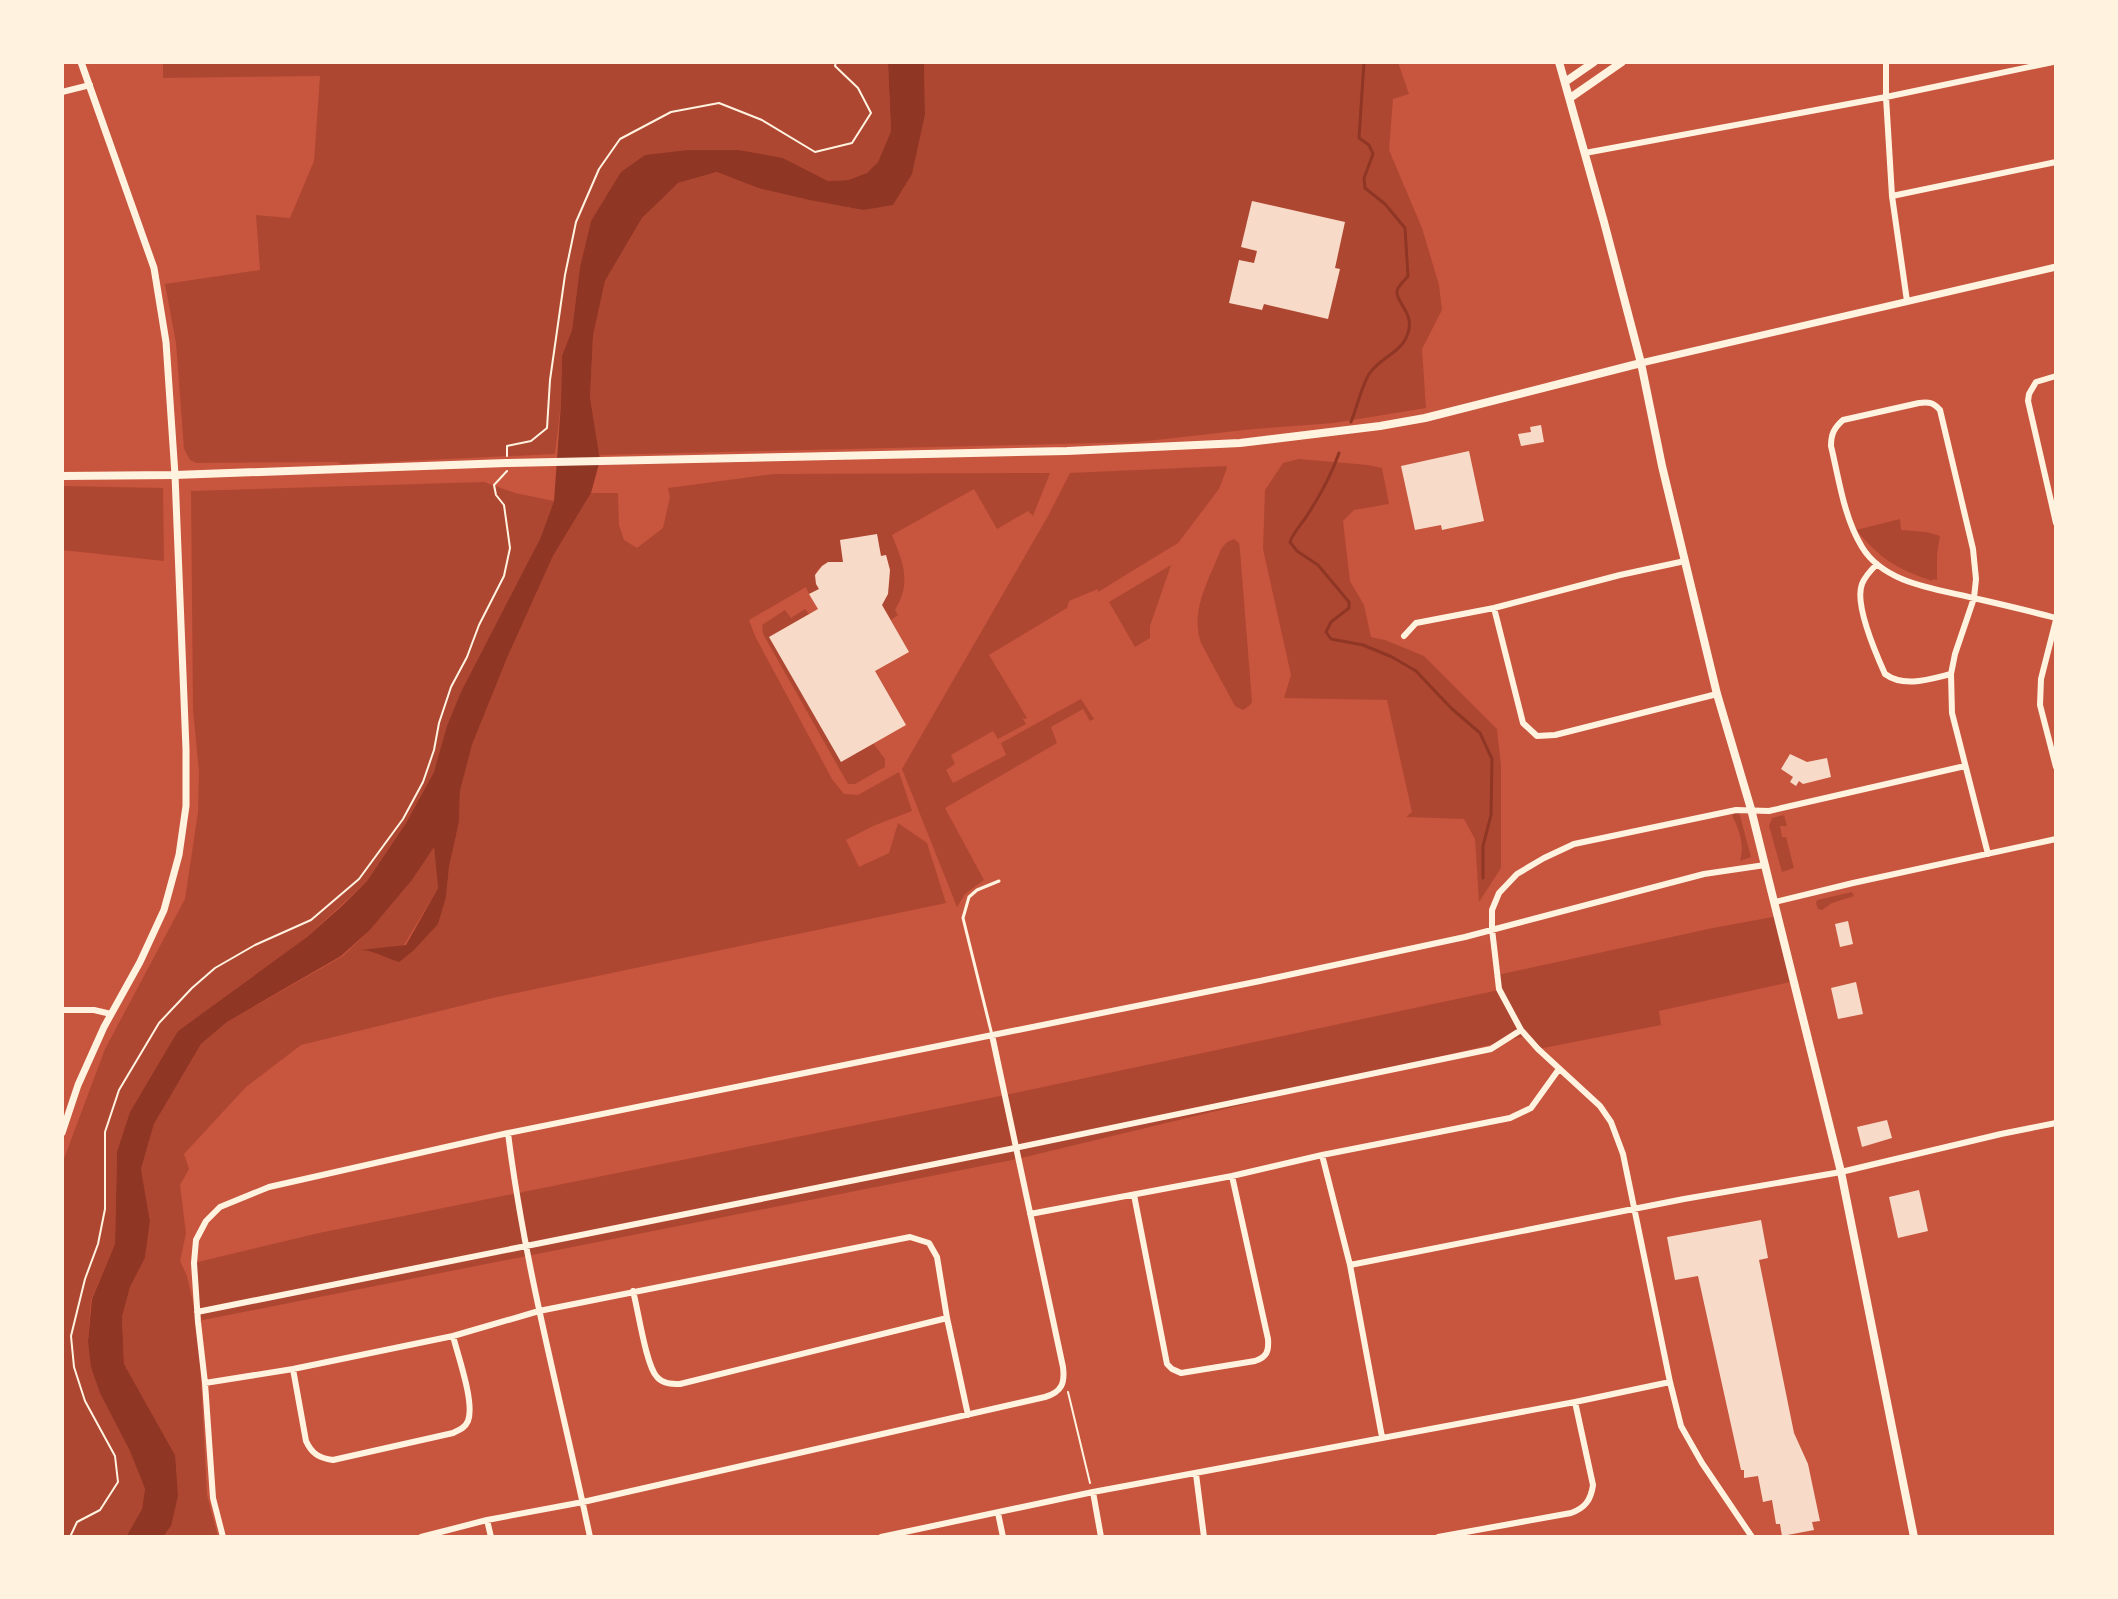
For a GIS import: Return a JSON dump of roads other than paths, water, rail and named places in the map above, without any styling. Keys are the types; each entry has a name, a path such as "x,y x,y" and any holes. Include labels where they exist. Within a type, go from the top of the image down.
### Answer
{"main road":[{"path":"1559,62 1641,363 1717,694 1751,809 1841,1172 1914,1537"},
{"path":"1565,82 1594,62"},
{"path":"1570,98 1622,62"},
{"path":"62,476 1067,451 1240,443 1425,418 1641,363"}],"street":[{"path":"62,1133 78,1085 164,910 179,855 186,806 175,475 166,342 154,268 81,62"},
{"path":"1886,62 1892,196 1907,301"},
{"path":"1585,153 1886,97 2053,62"},
{"path":"62,92 90,85"},
{"path":"1892,196 2056,162"},
{"path":"1641,363 2056,267"},
{"path":"2056,376 2036,382 2028,401 2056,523"},
{"path":"1988,854 1952,713 1950,694 1955,654 1974,598 1976,579 1943,418 1935,405 1929,402 1843,420 1834,429 1831,446 1849,519 1864,551 1877,564 1909,582 1974,598 2056,619 2041,679 2040,705 2056,767"},
{"path":"1404,636 1416,623 1494,608 1685,561"},
{"path":"1877,564 1862,582 1860,592 1863,614 1885,674 1901,682 1951,674"},
{"path":"1494,608 1523,723 1537,736 1555,735 1717,694"},
{"path":"1752,1537 1681,1426 1623,1154 1611,1122 1600,1106 1521,1030 1499,989 1492,910 1499,893 1517,874 1574,844 1736,810 1769,811 1965,766"},
{"path":"1775,902 2056,839"},
{"path":"223,1537 213,1498 194,1263 196,1240 206,1221 220,1207 269,1187 508,1133 1260,981 1465,937 1704,874 1765,865"},
{"path":"62,1010 94,1010 111,1014"},
{"path":"197,1312 1491,1049 1521,1030"},
{"path":"421,1537 1055,1394 1064,1379 1063,1367 992,1035"},
{"path":"1030,1214 1510,1118 1531,1108 1559,1069"},
{"path":"1350,1265 1841,1172 2056,1123"},
{"path":"508,1133 515,1193 590,1537"},
{"path":"1322,1155 1350,1265 1382,1437"},
{"path":"1134,1195 1167,1364 1181,1373 1255,1361 1267,1354 1268,1339 1232,1176"},
{"path":"205,1383 293,1369 453,1336 539,1311 910,1237 929,1243 934,1250 968,1415"},
{"path":"633,1291 651,1368 660,1381 670,1384 947,1318"},
{"path":"293,1369 306,1441 316,1456 333,1460 453,1433 465,1426 470,1412 468,1397 453,1336"},
{"path":"881,1537 1093,1492 1670,1382"},
{"path":"1438,1537 1581,1509 1591,1495 1593,1485 1575,1402"},
{"path":"1196,1474 1204,1537"},
{"path":"1093,1492 1101,1537"},
{"path":"998,1513 1003,1537"},
{"path":"487,1520 491,1537"}],"lane":[{"path":"992,1035 963,918 969,897 977,890 999,881"}],"waterway":[{"path":"1351,422 1369,374 1401,345 1409,326 1407,314 1397,295 1408,276 1405,228 1385,204 1365,188 1364,178 1373,154 1369,145 1359,138 1364,62"},
{"path":"1339,453 1321,492 1290,542 1297,551 1318,565 1349,602 1349,608 1331,622 1326,632 1331,639 1363,645 1416,671 1480,733 1492,759 1491,815 1483,846 1483,878"}]}
